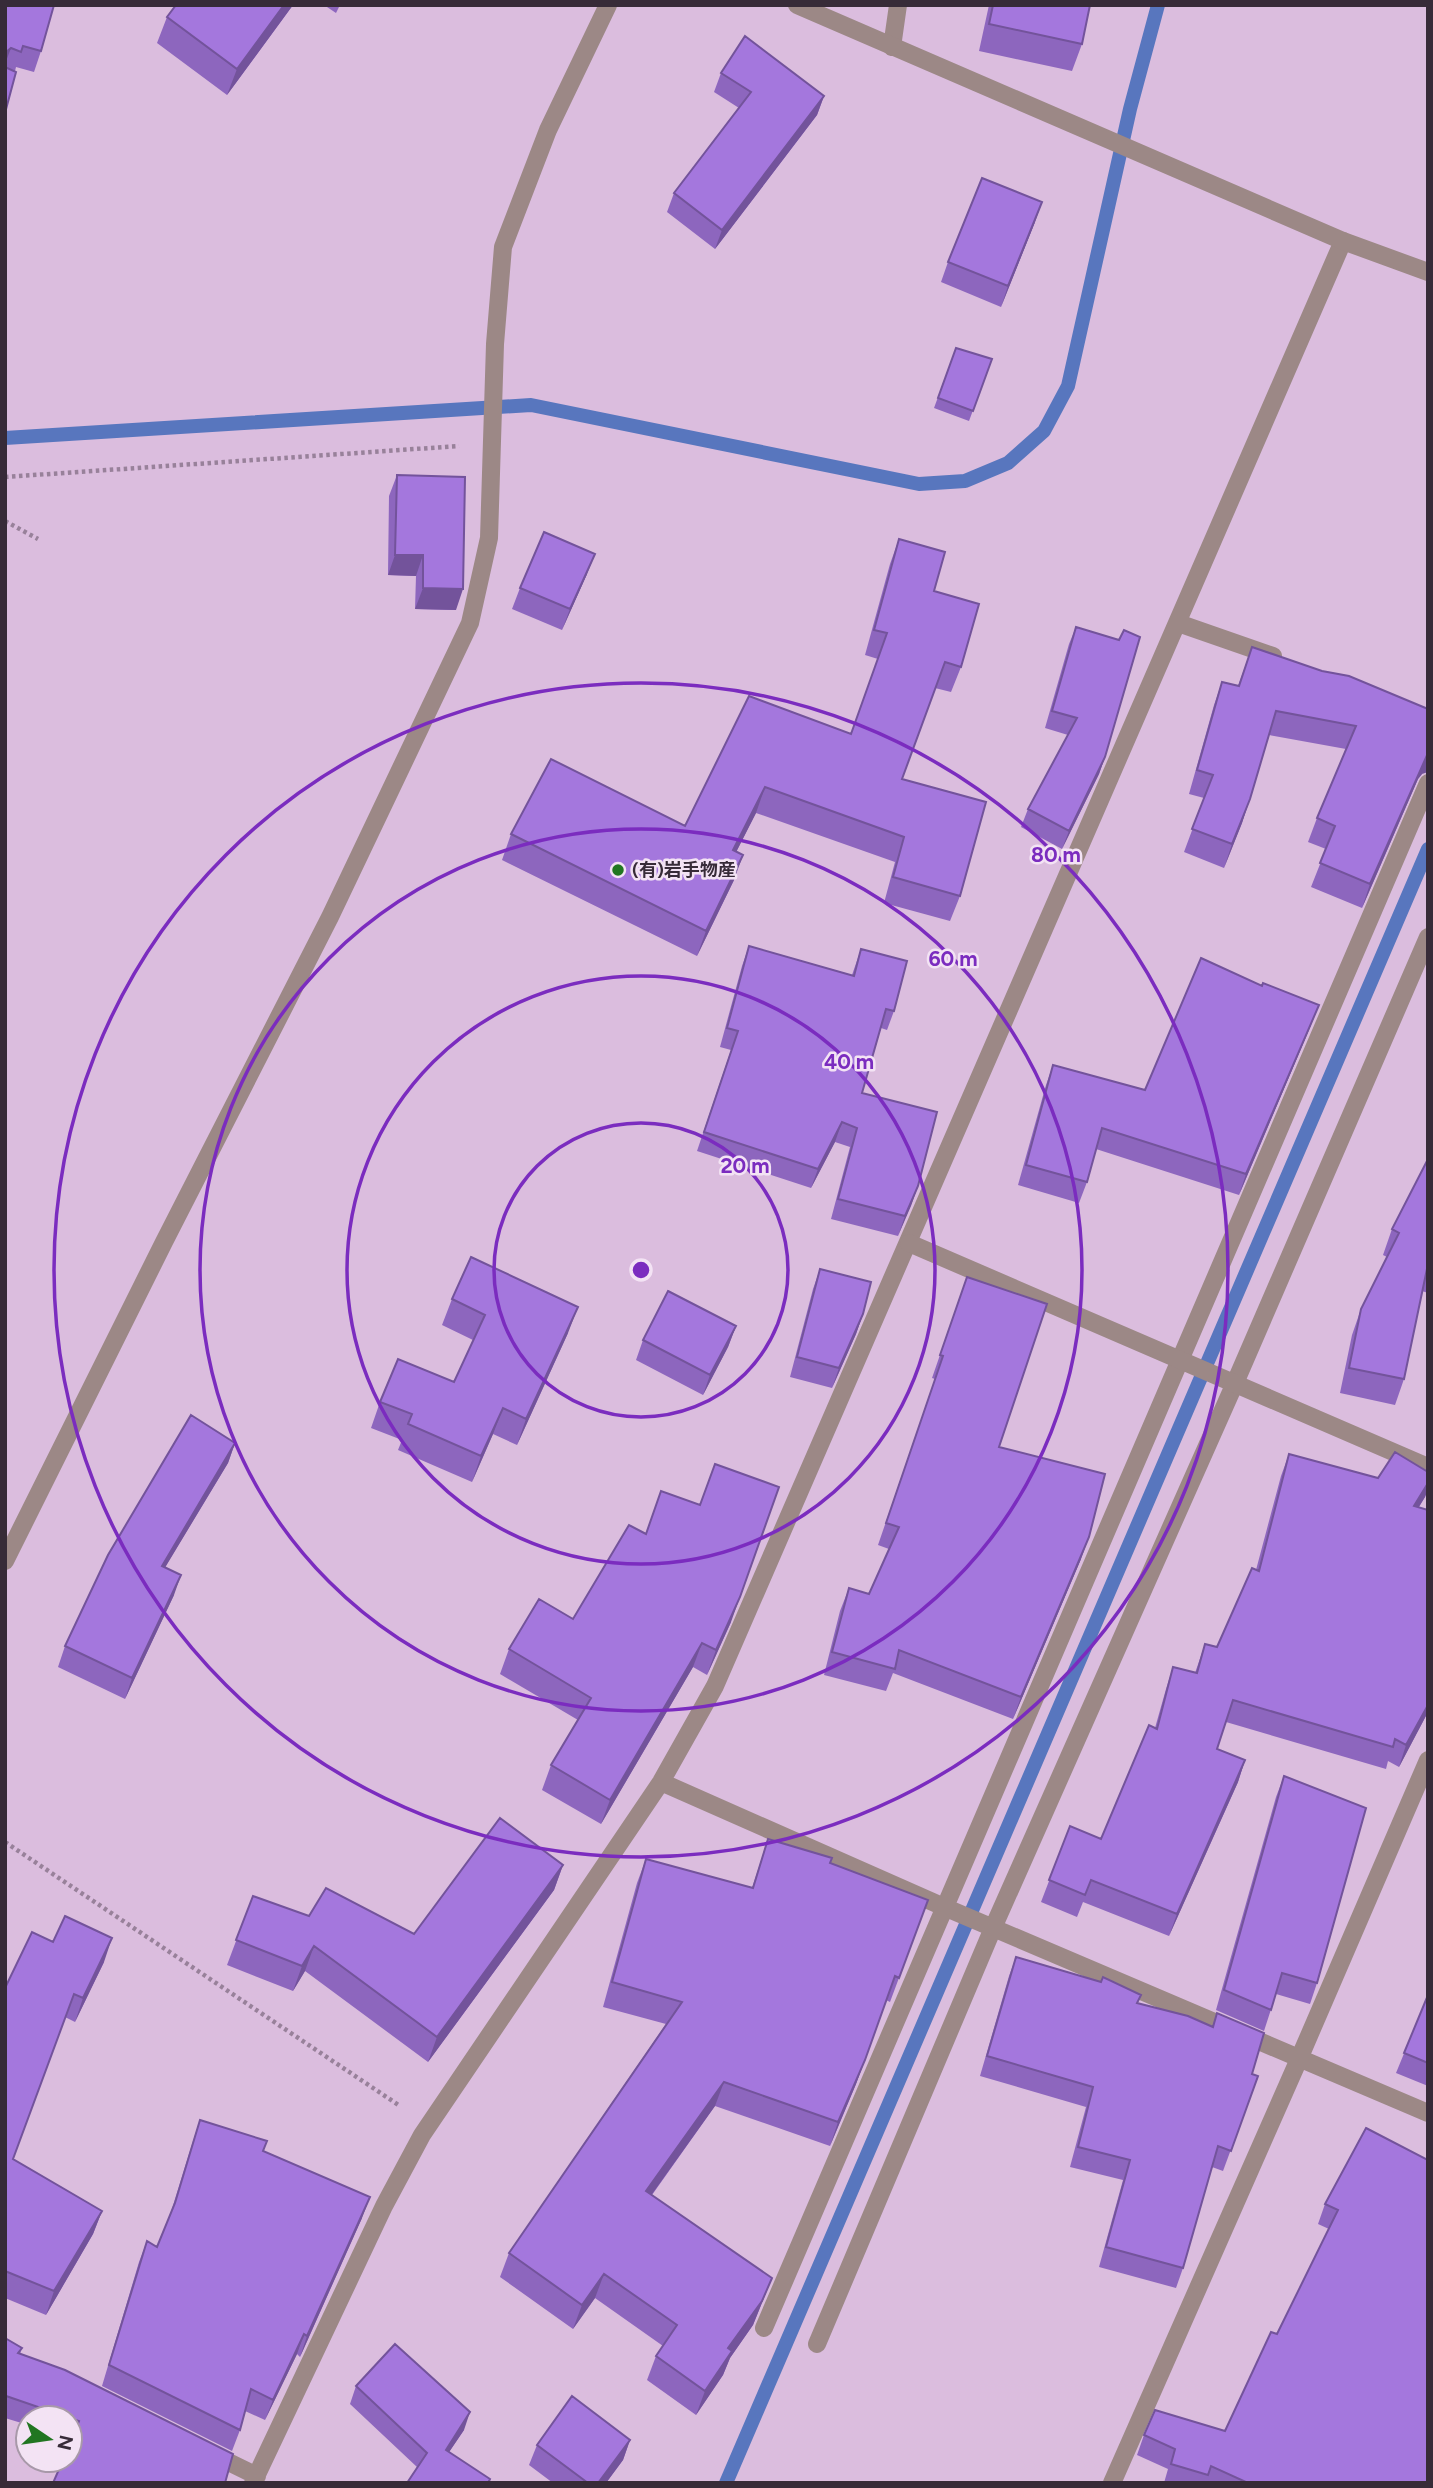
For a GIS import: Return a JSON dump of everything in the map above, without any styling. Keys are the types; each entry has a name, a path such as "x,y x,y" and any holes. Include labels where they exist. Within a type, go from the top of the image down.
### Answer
{"street":[{"path":"5,1561 330,917 470,623 489,538 495,344 503,247 548,130 608,5"},
{"path":"797,5 1343,241 1428,272"},
{"path":"892,47 898,5"},
{"path":"195,2445 255,2479 384,2206 428,2125 661,1782 715,1686 1343,241"},
{"path":"1178,623 1283,660"},
{"path":"764,2328 1428,783"},
{"path":"817,2344 993,1928 1235,1383 1428,937"},
{"path":"909,1244 1428,1467"},
{"path":"1112,2483 1299,2059 1422,1790 1428,1760"},
{"path":"661,1782 944,1907 1428,2113"}],"path":[{"path":"5,477 492,444"},
{"path":"5,521 38,539"},
{"path":"5,1842 428,2125"}],"building":[{"path":"5,5 54,5 41,51 23,46 21,52 11,48 5,53"},
{"path":"176,5 284,5 237,69 167,17"},
{"path":"993,5 1090,5 1082,44 989,24"},
{"path":"745,36 824,96 722,230 674,193 751,92 721,73"},
{"path":"5,67 16,72 5,113"},
{"path":"982,178 1042,202 1008,286 948,262"},
{"path":"956,348 992,359 973,411 938,398"},
{"path":"397,475 465,477 463,589 423,588 423,555 395,555"},
{"path":"544,532 595,554 570,609 520,588"},
{"path":"899,539 945,552 934,591 979,604 961,667 945,662 902,779 986,802 960,896 893,877 904,837 765,787 733,850 743,855 706,931 511,834 551,759 685,826 749,696 851,734 887,633 874,630"},
{"path":"1076,627 1119,640 1124,630 1140,637 1105,757 1069,831 1028,809 1077,718 1052,711"},
{"path":"1252,647 1322,671 1349,676 1428,709 1428,753 1370,884 1320,863 1335,826 1317,818 1356,726 1276,711 1250,799 1232,844 1192,829 1213,775 1197,770 1222,682 1239,686"},
{"path":"749,946 854,976 861,949 907,961 894,1011 886,1009 862,1093 937,1112 918,1186 905,1216 838,1199 857,1128 842,1122 818,1169 704,1132 738,1031 727,1028"},
{"path":"1201,958 1262,986 1263,983 1319,1005 1246,1174 1102,1128 1087,1182 1026,1165 1053,1065 1145,1090"},
{"path":"1428,1159 1428,1264 1404,1379 1349,1368 1361,1309 1399,1233 1392,1229"},
{"path":"471,1257 578,1307 526,1419 503,1408 481,1456 408,1424 412,1414 380,1402 398,1359 454,1382 485,1315 452,1299"},
{"path":"820,1269 871,1282 863,1314 839,1368 797,1357"},
{"path":"967,1277 1047,1304 999,1447 1105,1474 1089,1537 1021,1697 899,1650 895,1669 832,1652 849,1588 869,1594 899,1527 886,1523"},
{"path":"668,1291 736,1326 710,1375 643,1340"},
{"path":"191,1415 235,1443 162,1566 181,1575 132,1678 65,1646 108,1555"},
{"path":"1395,1452 1428,1472 1428,1483 1414,1506 1428,1510 1428,1705 1406,1745 1395,1739 1393,1747 1233,1700 1217,1749 1245,1760 1177,1914 1091,1880 1085,1895 1049,1880 1070,1826 1101,1839 1149,1725 1157,1729 1173,1667 1197,1673 1205,1644 1217,1647 1252,1568 1259,1571 1289,1454 1378,1478"},
{"path":"715,1464 779,1487 740,1597 716,1650 702,1643 610,1800 551,1765 591,1698 509,1649 539,1599 573,1619 629,1525 646,1534 661,1491 700,1505"},
{"path":"1284,1776 1366,1808 1317,1983 1282,1973 1271,2010 1224,1990"},
{"path":"500,1818 563,1865 437,2037 314,1946 302,1966 236,1940 253,1896 309,1916 326,1888 414,1934"},
{"path":"768,1839 832,1858 830,1863 928,1900 899,1978 895,1976 865,2060 838,2122 724,2082 646,2191 772,2278 762,2301 728,2348 732,2351 705,2391 656,2356 677,2325 604,2274 582,2305 509,2253 682,2002 612,1982 646,1859 753,1888"},
{"path":"65,1916 112,1938 83,1998 74,1994 13,2159 102,2211 54,2291 5,2271 5,1988 32,1932 53,1942"},
{"path":"1016,1957 1101,1982 1103,1977 1141,1995 1137,2003 1188,2016 1213,2027 1217,2013 1264,2033 1252,2074 1258,2076 1231,2151 1218,2146 1183,2268 1106,2247 1130,2160 1078,2147 1093,2087 987,2056"},
{"path":"1428,1995 1428,2063 1404,2053"},
{"path":"200,2120 267,2141 263,2151 370,2197 307,2336 304,2334 273,2400 251,2389 240,2430 109,2365 147,2241 157,2247 175,2203"},
{"path":"1366,2128 1428,2160 1428,2483 1248,2483 1211,2466 1208,2475 1171,2464 1175,2449 1144,2435 1155,2410 1225,2431 1271,2332 1277,2334 1338,2210 1325,2204"},
{"path":"5,2338 22,2348 18,2353 65,2370 233,2454 225,2483 53,2483 57,2474 84,2474 84,2404 29,2404 5,2397"},
{"path":"395,2344 470,2412 446,2450 490,2479 488,2483 407,2483 427,2453 356,2386"},
{"path":"572,2396 630,2440 598,2483 588,2483 537,2445"}],"waterway":[{"path":"5,438 531,405 919,484 965,481 1008,463 1044,431 1068,386 1130,109 1158,5"},
{"path":"726,2483 1428,849"}],"place":[{"name":"(有)岩手物産","path":"618,870"}]}
